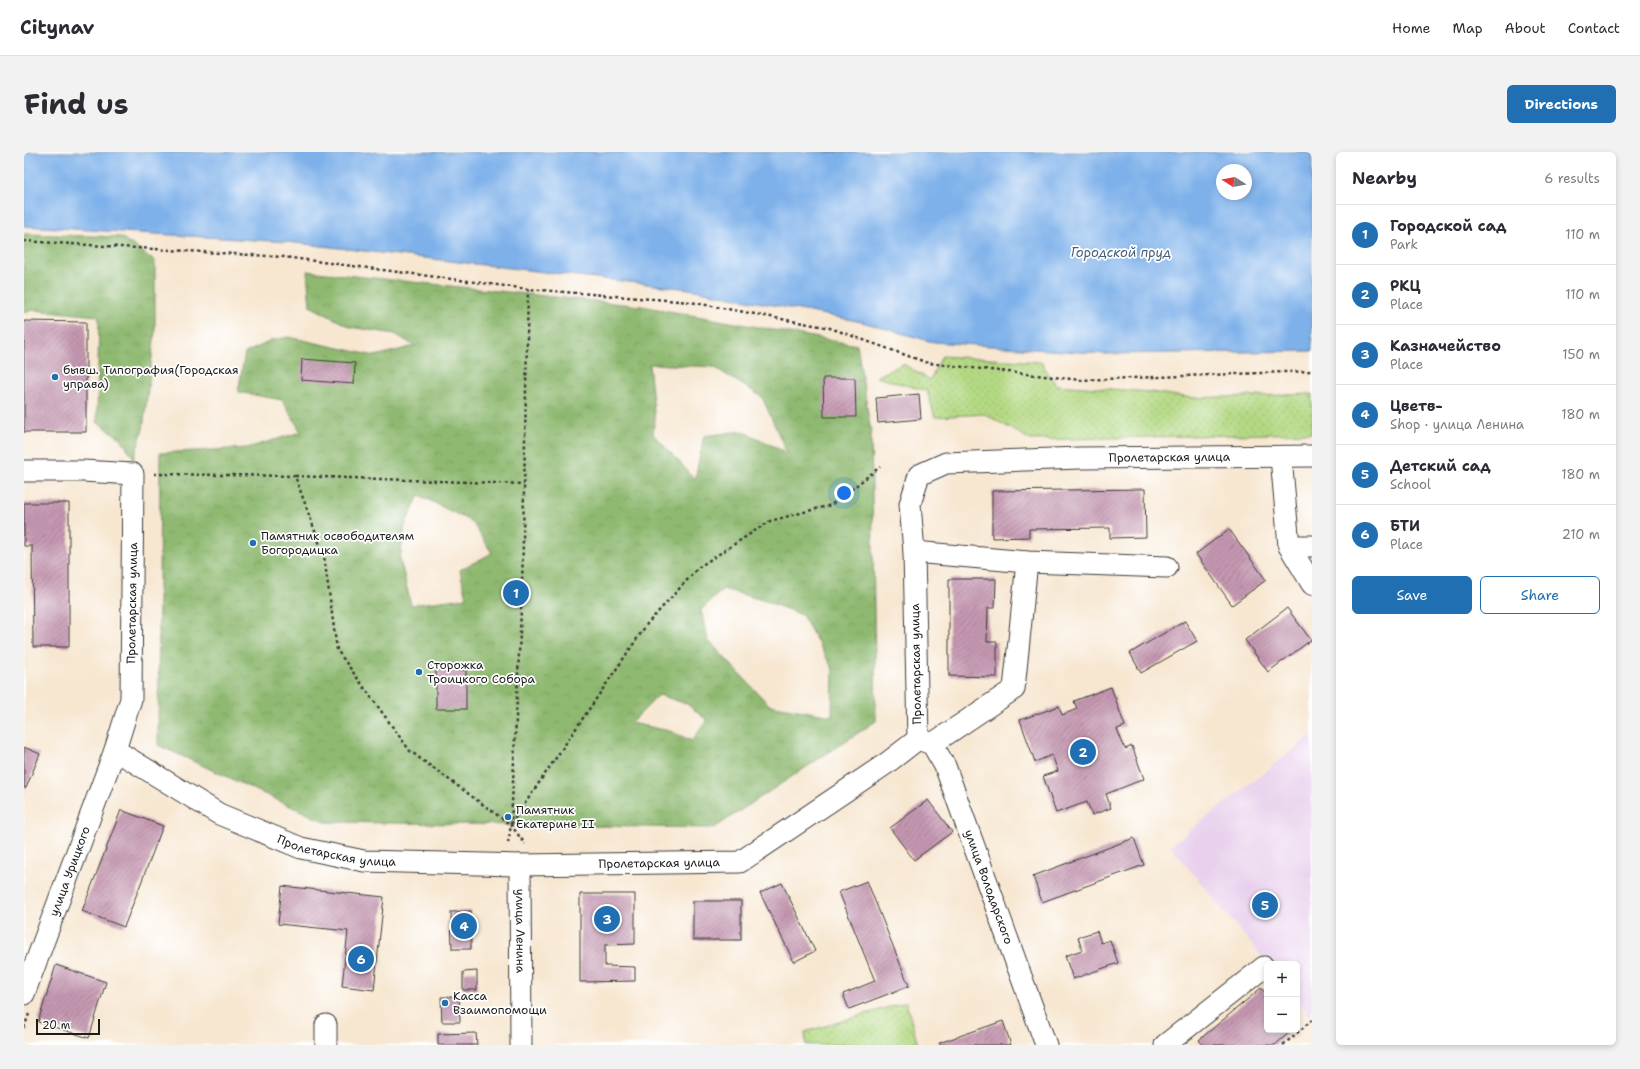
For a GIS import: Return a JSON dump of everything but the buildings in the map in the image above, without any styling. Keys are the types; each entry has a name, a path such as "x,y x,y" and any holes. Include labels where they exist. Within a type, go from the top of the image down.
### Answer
{"street":[{"name":"Пролетарская улица","path":"133,474 130,700 115,750 219,814 301,848 364,861 520,865 740,862 887,763 925,741 910,504 919,475 946,463 1080,458 1312,456"},
{"path":"1280,457 1289,546 1312,584"},
{"path":"24,471 83,471 133,474"},
{"path":"1289,546 1312,546"},
{"path":"914,552 1027,562 1167,567"},
{"path":"925,741 1014,689 1027,562"},
{"name":"улица Володарского","path":"925,741 944,766 1046,1045"},
{"name":"улица Урицкого","path":"24,994 115,750"},
{"name":"улица Ленина","path":"520,865 521,1045"},
{"path":"1165,1045 1264,967"}],"path":[{"path":"24,241 284,257 528,289 690,302 830,328 928,363 1080,380 1312,371"},
{"path":"510,825 522,589 528,289"},
{"path":"510,825 647,624 700,568 770,521 831,505 880,467"},
{"path":"133,474 295,476 524,484"},
{"path":"295,476 324,556 337,650 410,751 510,825"},
{"path":"1283,1045 1312,1020"}],"shaded area":[{"path":"1312,735 1312,1014 1310,1016 1300,1003 1300,961 1266,961 1170,846"}],"green space":[{"path":"24,234 121,237 155,261 155,332 143,429 134,458 120,438 97,422 99,316 33,310 24,313"},
{"path":"307,271 641,306 857,345 871,432 876,721 714,828 325,822 158,745 160,453 247,448 301,432 282,400 238,392 245,353 273,340 289,337 375,356 415,346 395,334 350,327 310,306","holes":["649,364 714,367 762,397 787,453 743,431 704,436 695,479 653,434 655,421","419,495 472,522 492,553 460,570 466,598 411,605 400,559 405,525","723,589 766,601 802,615 833,669 832,716 769,705 708,640 701,610","659,695 687,704 707,720 692,741 670,731 631,723"]},
{"path":"942,356 1041,362 1056,385 1151,392 1192,398 1312,394 1312,433 1031,440 985,414 935,417 927,391 876,377 903,364 930,380"},
{"path":"906,1002 918,1045 806,1045 805,1032"}],"water":[{"name":"Городской пруд","path":"24,152 1312,152 1312,351 1106,354 933,342 862,322 689,289 287,242 24,226"}],"place":[{"name":"бывш. Типография(Городская управа)","path":"55,377"},
{"name":"Памятник освободителям Богородицка","path":"253,543"},
{"name":"Городской сад","path":"516,593"},
{"name":"Сторожка Троицкого Собора","path":"419,672"},
{"name":"РКЦ","path":"1083,752"},
{"name":"Памятник Екатерине II","path":"508,817"},
{"name":"Детский сад","path":"1265,905"},
{"name":"Казначейство","path":"607,919"},
{"name":"Цветв-","path":"464,926"},
{"name":"БТИ","path":"361,959"},
{"name":"Касса Взаимопомощи","path":"445,1003"}]}
